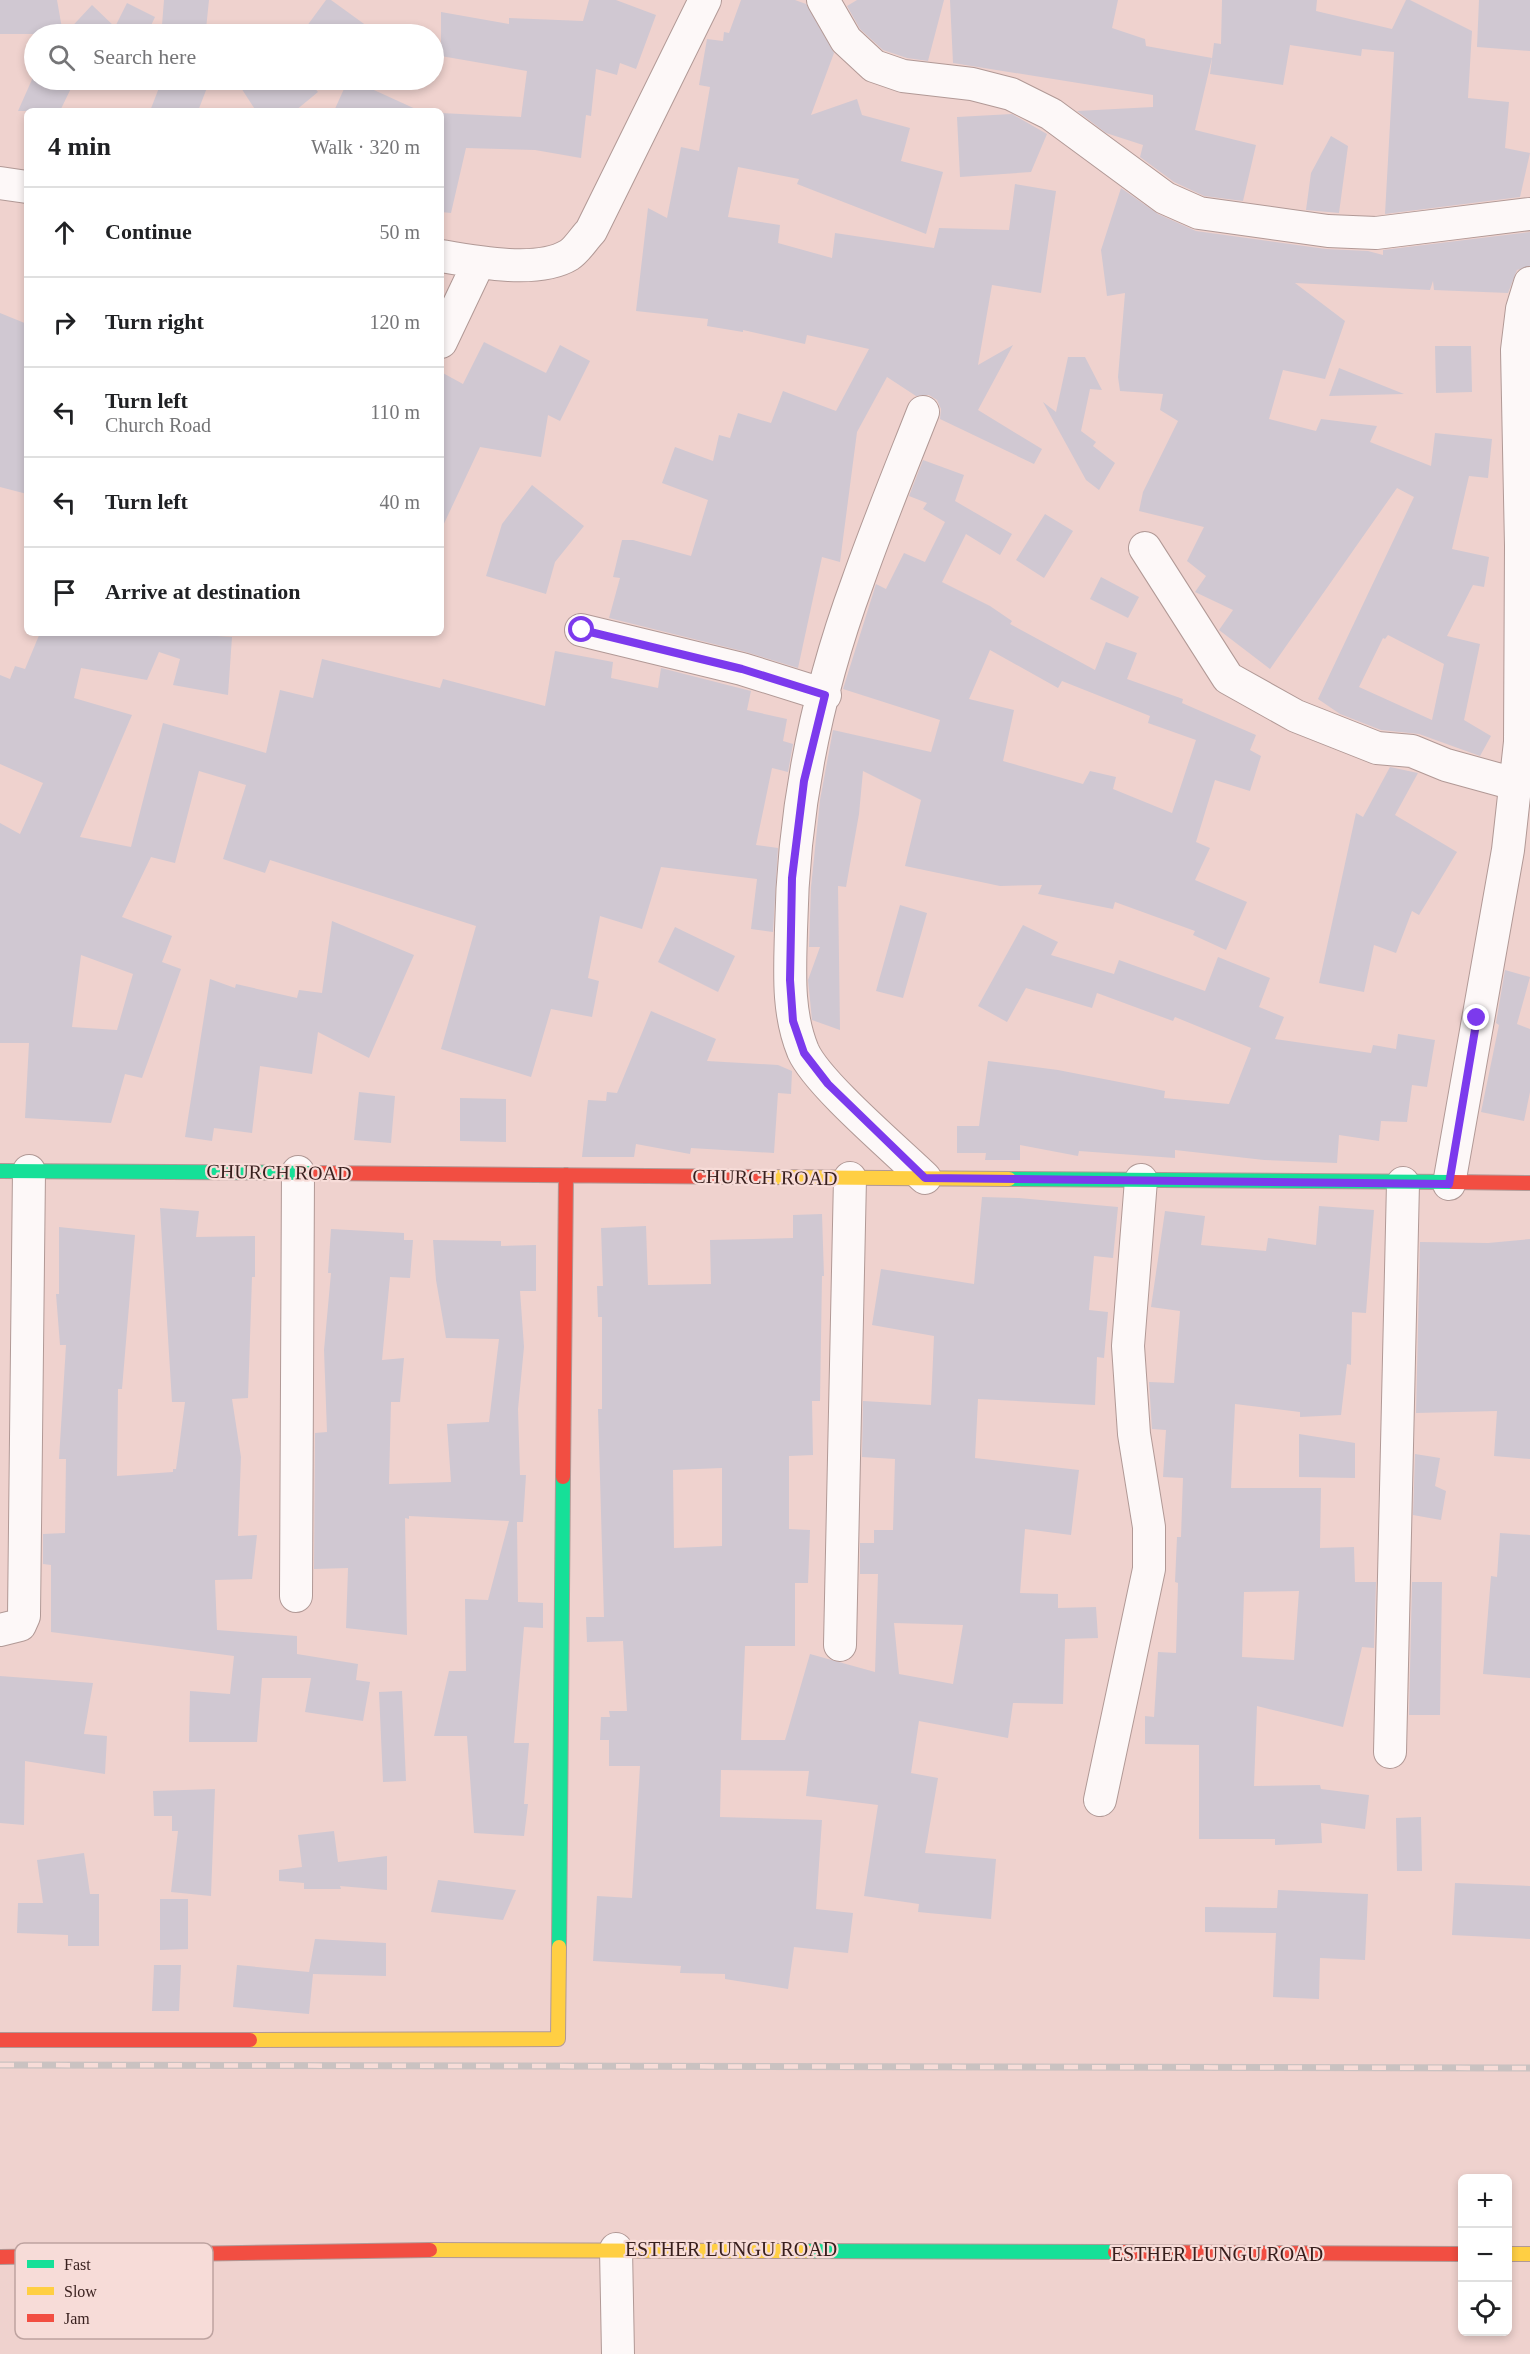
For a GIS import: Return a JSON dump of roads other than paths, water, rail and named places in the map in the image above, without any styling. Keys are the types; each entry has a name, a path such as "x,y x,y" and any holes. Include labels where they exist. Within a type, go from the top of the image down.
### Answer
{"street":[{"path":"444,256 479,262 536,264 568,255 591,231 705,0"},
{"path":"823,0 846,40 874,66 903,76 972,84 1011,94 1051,114 1165,198 1199,213 1328,231 1376,233 1530,214"},
{"path":"0,183 24,187"},
{"path":"444,336 479,262"},
{"path":"1449,1184 1519,852 1515,784 1520,742 1521,615 1517,350 1522,309 1530,283"},
{"path":"923,412 857,582 825,695 804,781 792,878 790,980 793,1021 804,1053 828,1084 925,1178"},
{"path":"1145,548 1228,678 1296,716 1377,748 1412,751 1446,765 1515,784"},
{"path":"582,630 742,669 825,695"},
{"path":"0,1630 20,1625 24,1616 12,1422 14,1171"},
{"name":"CHURCH ROAD","path":"14,1171 1530,1183"},
{"path":"296,1596 298,1172"},
{"path":"0,2040 558,2039 566,1175"},
{"path":"840,1645 850,1178"},
{"path":"1101,1800 1149,1569 1149,1527 1134,1434 1128,1346 1141,1180"},
{"path":"1390,1752 1403,1183"},
{"path":"616,2249 618,2354"},
{"name":"ESTHER LUNGU ROAD","path":"213,2254 616,2249 1458,2254"},
{"path":"1512,2254 1530,2254"},
{"name":"ESTHER LUNGU ROAD","path":"0,2257 15,2257"}],"railway":[{"path":"0,2065 1530,2068"}]}
